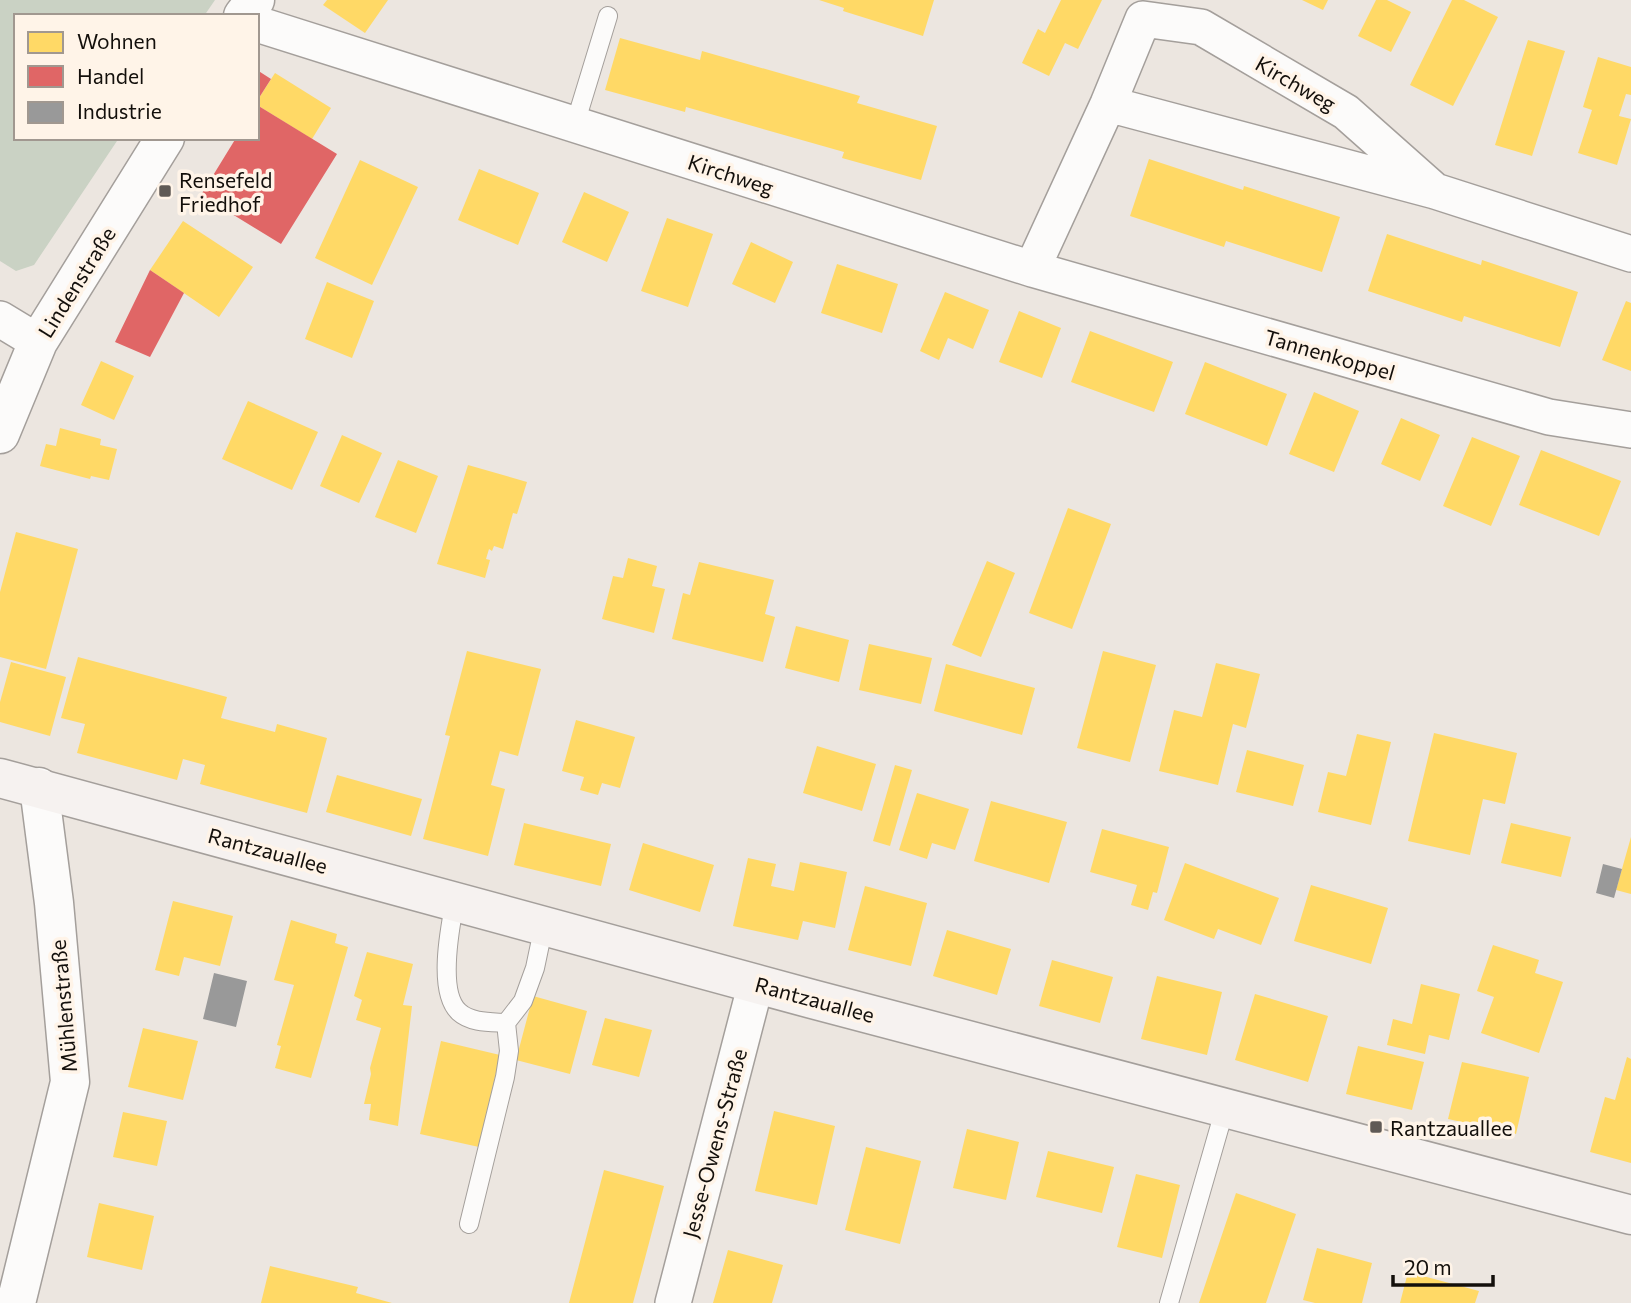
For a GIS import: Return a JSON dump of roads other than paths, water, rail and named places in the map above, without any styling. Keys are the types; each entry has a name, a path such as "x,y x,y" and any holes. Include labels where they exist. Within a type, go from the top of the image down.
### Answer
{"main road":[{"name":"Rantzauallee","path":"0,778 1631,1216"}],"street":[{"name":"Kirchweg","path":"259,25 1032,269 1108,104 1143,19 1200,27 1346,112 1435,191"},
{"name":"Kirchweg","path":"1108,104 1435,191 1631,254"},
{"name":"Lindenstraße","path":"0,434 38,342 164,140"},
{"name":"Tannenkoppel","path":"1032,269 1549,417 1631,430"},
{"path":"0,319 38,342"},
{"name":"Mühlenstraße","path":"16,1303 70,1082 54,903 39,787"},
{"name":"Jesse-Owens-Straße","path":"673,1303 756,983"}],"lane":[{"path":"575,124 608,16"},
{"path":"455,901 446,948 449,991 458,1012 477,1021 506,1023"},
{"path":"469,1224 505,1077 509,1051 506,1023 523,1001 535,968 544,925"},
{"path":"1169,1303 1224,1108"}],"place":[{"name":"Rensefeld Friedhof","path":"165,191"},
{"name":"Rantzauallee","path":"1376,1127"}]}
